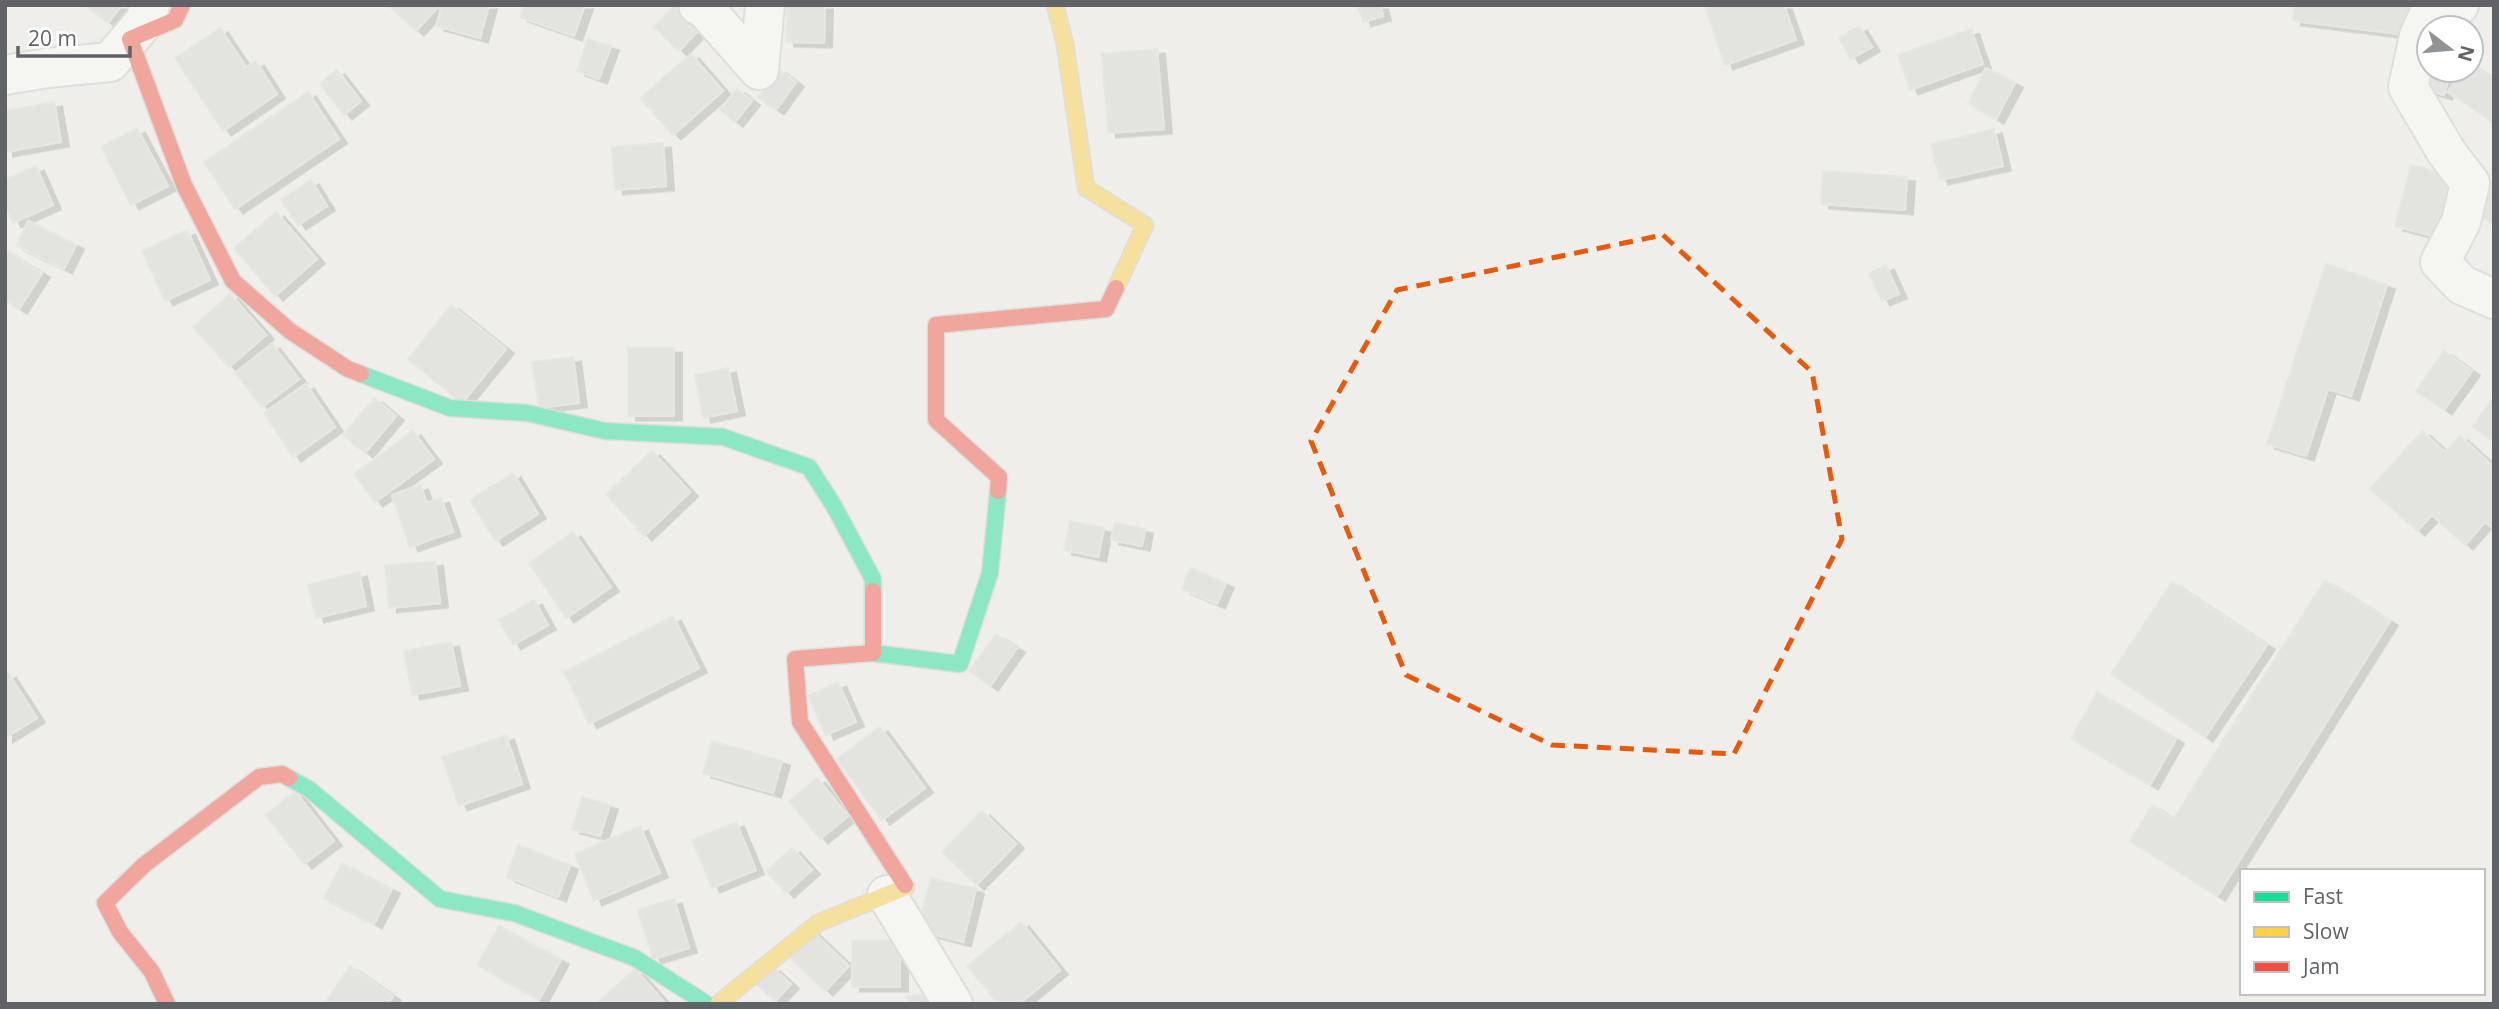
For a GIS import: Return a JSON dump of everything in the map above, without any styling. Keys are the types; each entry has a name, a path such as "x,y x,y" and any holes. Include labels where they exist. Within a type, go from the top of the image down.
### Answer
{"street":[{"path":"5,75 110,62 145,21 150,5"},
{"path":"130,39 175,20 182,5"},
{"path":"698,5 706,10 759,70 765,5"},
{"path":"718,1004 818,923 906,887 800,722 795,659 873,653 960,664 990,573 999,477 936,419 936,325 1106,309 1144,225 1086,188 1065,44 1055,5"},
{"path":"2459,5 2429,14 2419,36 2409,88 2446,153 2470,183 2461,222 2440,262 2462,285 2494,299"},
{"path":"130,39 184,185 233,281 290,331 348,369 450,408 527,414 605,431 723,437 809,467 834,506 873,579 873,653"},
{"path":"167,1004 152,972 120,932 105,903 144,866 258,777 282,774 309,789 440,900 514,913 635,958 707,1004"},
{"path":"887,895 953,1004"}],"highlighted area":[{"path":"1663,235 1812,372 1842,539 1734,754 1552,745 1406,675 1311,441 1397,290"}],"building":[{"path":"85,5 122,5 108,23"},
{"path":"388,5 436,5 438,7 416,31"},
{"path":"442,5 489,5 480,38 436,26"},
{"path":"525,5 585,5 574,36 520,17"},
{"path":"787,5 825,5 824,43 786,42"},
{"path":"1358,5 1380,5 1383,16 1363,22"},
{"path":"1715,5 1784,5 1796,40 1725,65 1706,9"},
{"path":"2295,5 2410,5 2406,35 2293,21"},
{"path":"674,6 698,31 679,51 654,27"},
{"path":"1859,26 1872,47 1851,59 1839,38"},
{"path":"220,28 246,67 256,61 277,94 223,131 175,58"},
{"path":"1971,29 1983,64 1910,90 1898,55"},
{"path":"588,39 611,46 599,79 577,71"},
{"path":"1157,49 1164,129 1108,133 1102,54"},
{"path":"691,54 723,91 673,135 640,98"},
{"path":"1986,68 2015,83 1996,119 1968,103"},
{"path":"778,69 796,82 776,110 758,98"},
{"path":"337,70 361,101 344,115 320,84"},
{"path":"2485,73 2494,79 2494,123 2448,92 2453,84 2485,84"},
{"path":"2418,84 2447,84 2444,95 2416,87"},
{"path":"737,89 752,101 735,122 720,110"},
{"path":"308,92 339,139 235,209 204,162"},
{"path":"54,102 61,142 5,152 5,111"},
{"path":"137,128 168,186 131,205 101,147"},
{"path":"1994,129 2003,166 1940,180 1931,144"},
{"path":"663,143 666,186 615,190 612,147"},
{"path":"2411,165 2460,178 2444,239 2395,226"},
{"path":"36,166 53,205 13,223 5,203 5,180"},
{"path":"1823,171 1907,177 1905,210 1821,204"},
{"path":"311,180 327,206 298,225 281,200"},
{"path":"2494,182 2494,225 2473,211"},
{"path":"276,212 317,259 275,296 234,248"},
{"path":"28,221 76,245 64,269 16,246"},
{"path":"187,230 210,280 165,301 142,251"},
{"path":"9,252 42,273 19,309 5,300 5,257"},
{"path":"2326,264 2387,285 2351,396 2328,389 2306,456 2267,444"},
{"path":"1886,265 1899,294 1882,301 1869,274"},
{"path":"230,294 266,335 229,367 193,327"},
{"path":"451,305 506,349 462,403 408,359"},
{"path":"272,344 299,379 262,407 235,373"},
{"path":"628,348 674,348 674,416 628,416"},
{"path":"2444,351 2472,371 2444,410 2416,391"},
{"path":"573,357 579,403 539,408 532,362"},
{"path":"728,368 737,411 703,418 695,375"},
{"path":"306,384 335,427 293,457 264,413"},
{"path":"374,398 396,416 365,453 343,435"},
{"path":"2491,400 2494,402 2494,442 2473,427"},
{"path":"413,431 434,459 375,502 354,474"},
{"path":"2422,431 2445,452 2460,436 2494,467 2494,529 2485,522 2465,545 2432,515 2417,531 2370,489"},
{"path":"652,451 690,492 644,536 606,494"},
{"path":"513,473 538,514 495,541 470,500"},
{"path":"420,485 427,503 441,498 453,532 410,547 392,495"},
{"path":"1070,521 1104,528 1098,557 1064,550"},
{"path":"1115,523 1145,529 1142,546 1111,540"},
{"path":"573,532 611,587 566,618 529,563"},
{"path":"435,561 440,603 389,608 385,566"},
{"path":"1190,568 1226,583 1217,604 1182,589"},
{"path":"359,572 366,606 316,618 308,585"},
{"path":"2325,580 2390,621 2217,896 2130,841 2152,805 2173,819"},
{"path":"2172,582 2267,645 2205,737 2111,674"},
{"path":"534,600 548,625 513,645 499,620"},
{"path":"673,616 699,668 589,724 564,672"},
{"path":"996,634 1017,648 990,686 969,671"},
{"path":"451,642 460,686 412,695 404,651"},
{"path":"8,673 37,718 5,738 5,675"},
{"path":"838,682 856,722 826,735 808,696"},
{"path":"2097,692 2176,739 2150,785 2071,739"},
{"path":"880,727 925,788 882,820 837,759"},
{"path":"506,735 522,784 459,806 442,757"},
{"path":"712,741 782,761 773,793 703,773"},
{"path":"817,778 848,816 820,839 789,801"},
{"path":"295,791 334,841 304,864 266,815"},
{"path":"582,797 610,805 600,836 572,829"},
{"path":"982,811 1016,844 976,885 942,852"},
{"path":"736,822 756,870 712,888 692,840"},
{"path":"640,826 660,873 594,901 575,854"},
{"path":"518,845 570,865 558,897 507,877"},
{"path":"792,848 812,870 786,893 766,871"},
{"path":"342,863 392,889 374,924 324,898"},
{"path":"931,878 976,889 963,942 917,930"},
{"path":"674,899 689,948 653,959 638,910"},
{"path":"1021,922 1060,970 1019,1004 998,1004 967,966"},
{"path":"499,926 561,960 539,1000 477,965"},
{"path":"812,931 849,966 825,991 788,956"},
{"path":"900,940 900,987 852,987 852,941"},
{"path":"350,966 393,996 388,1004 324,1004"},
{"path":"772,967 791,984 775,1001 756,984"},
{"path":"635,969 666,1004 599,1004 598,1002"},
{"path":"933,994 934,1004 909,1004 908,996"}],"traffic: fast":[{"path":"361,374 450,408 527,413 605,431 723,437 809,467 834,506 873,579 873,591"},
{"path":"873,653 960,664 990,573 998,491"},
{"path":"289,778 309,789 440,899 514,913 635,958 707,1004"}],"traffic: slow":[{"path":"1055,5 1065,44 1086,188 1145,225 1116,288"},
{"path":"718,1004 818,923 906,887 905,885"}],"traffic: jam":[{"path":"182,5 175,20 130,39 184,185 233,281 290,331 348,369 361,374"},
{"path":"998,491 999,477 936,420 936,325 1106,309 1116,288"},
{"path":"873,591 873,653 795,659 800,722 905,885"},
{"path":"167,1004 152,972 120,932 105,903 144,865 259,777 282,774 289,778"}]}
